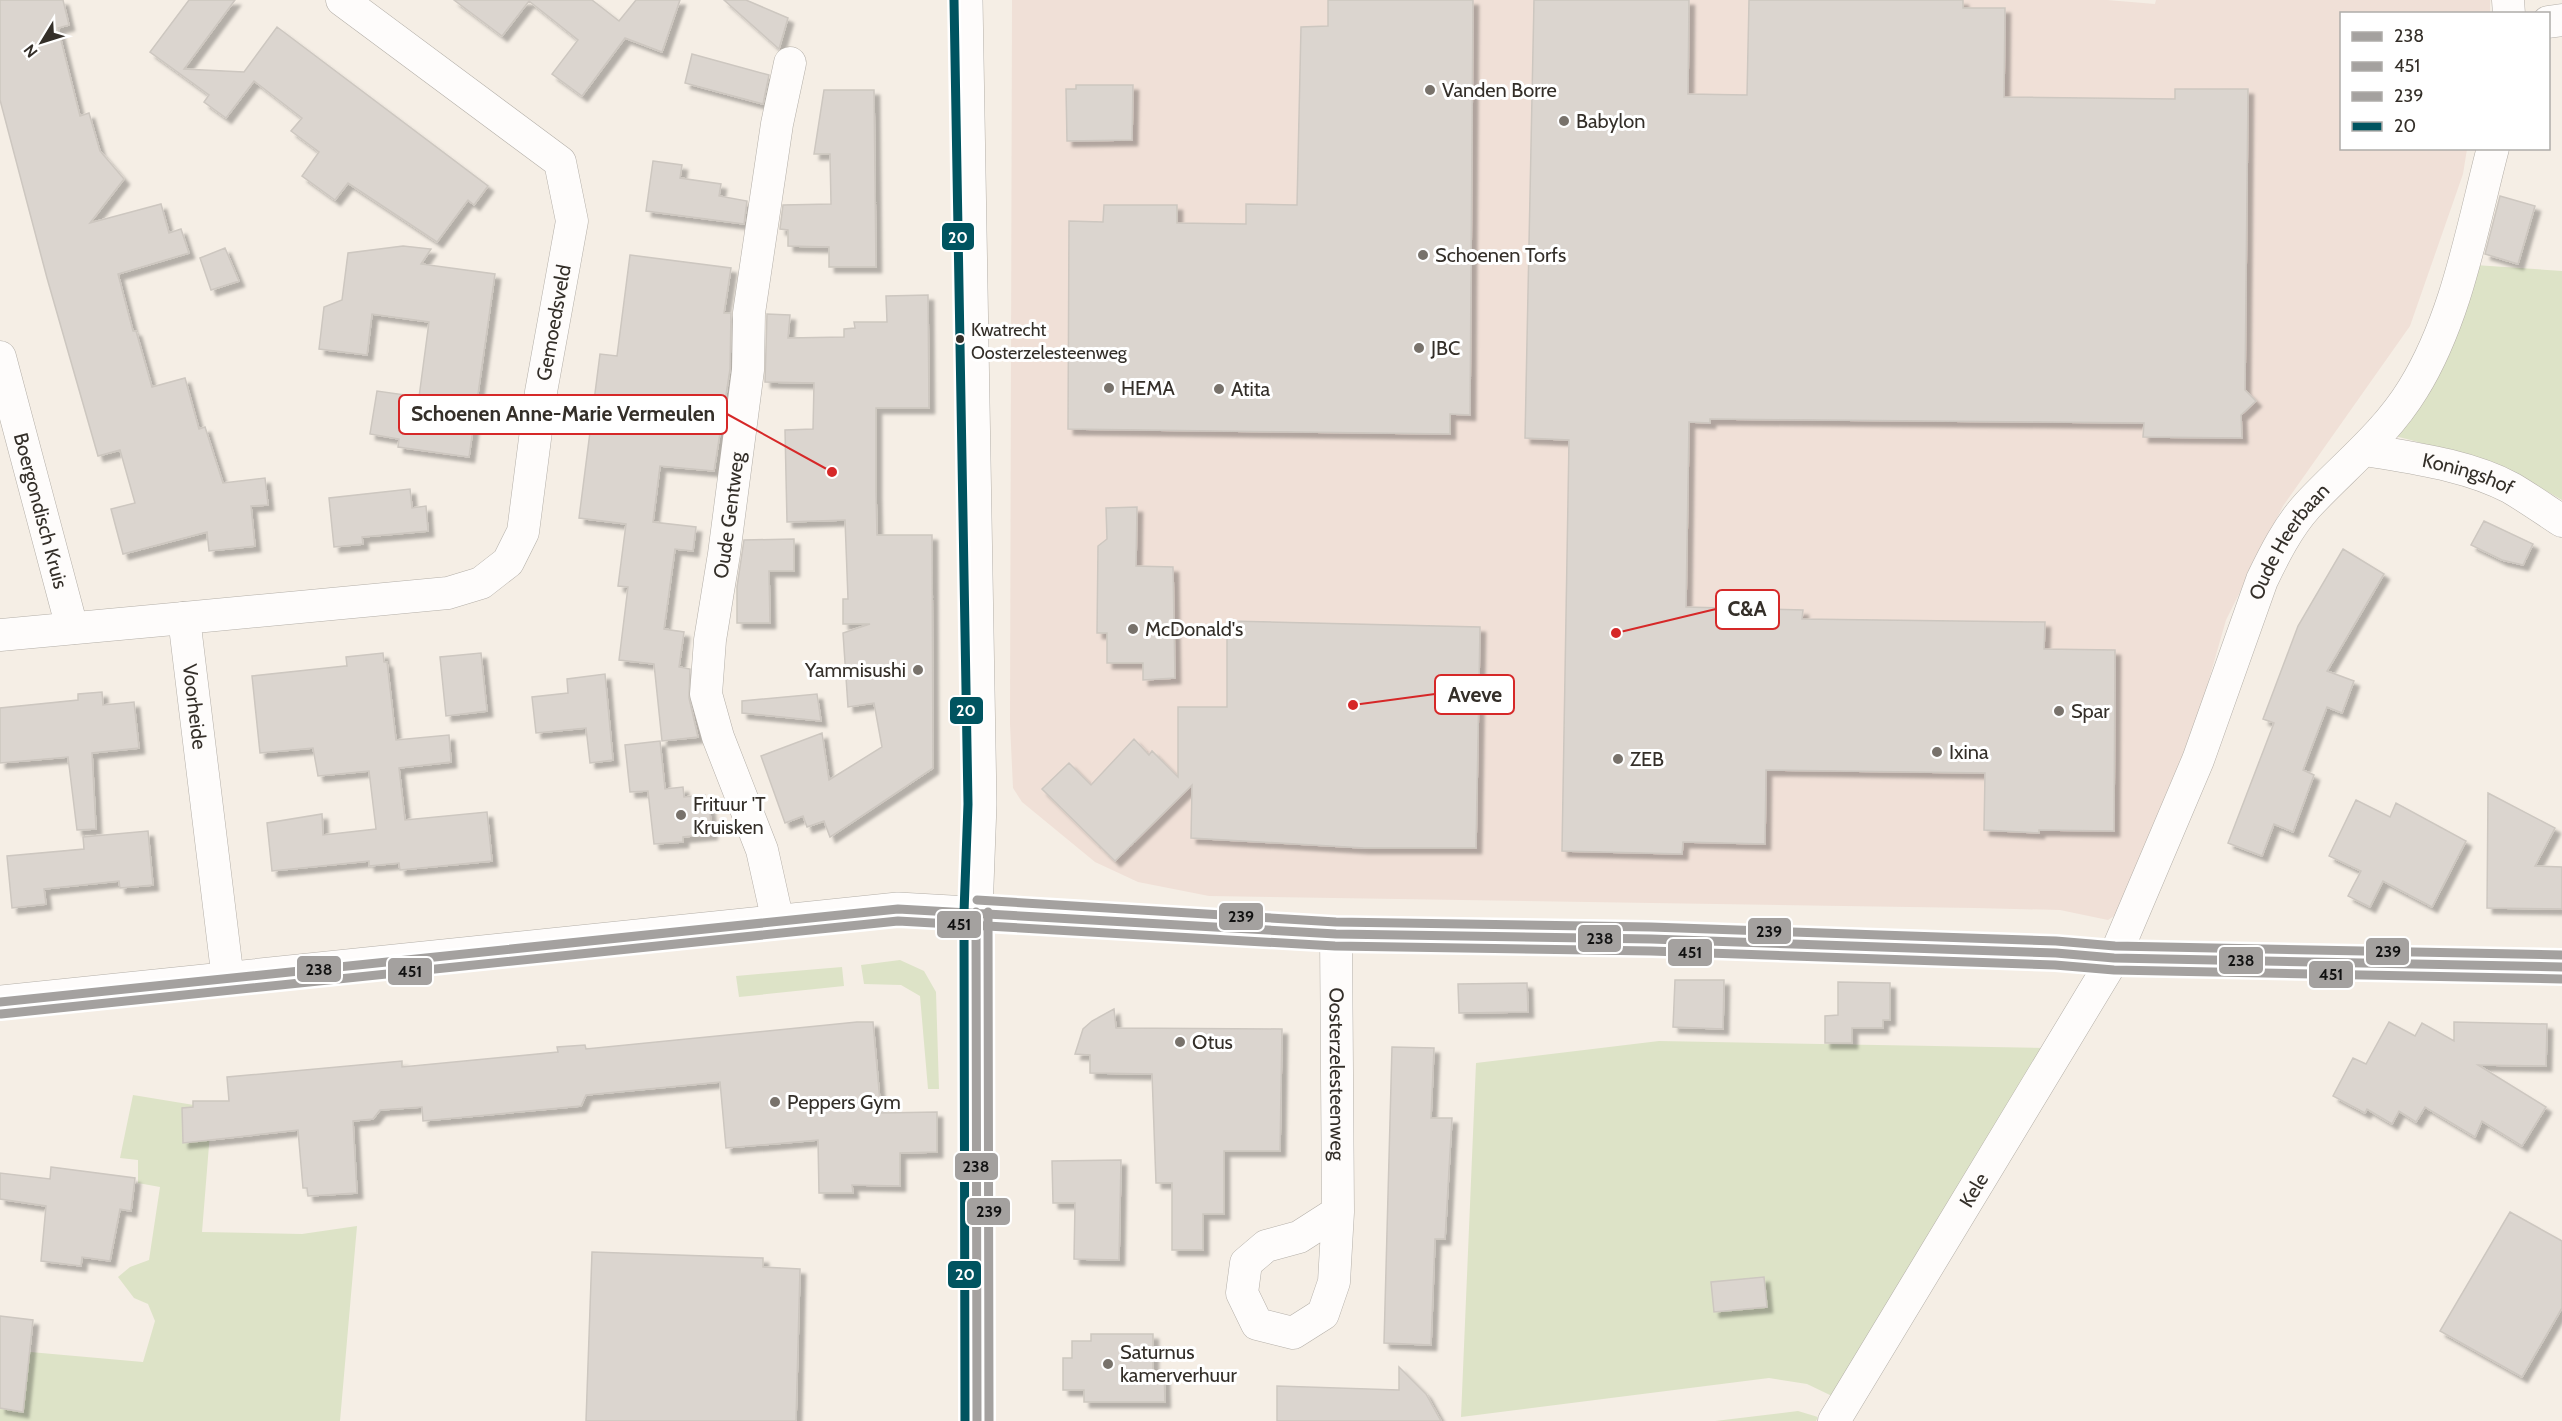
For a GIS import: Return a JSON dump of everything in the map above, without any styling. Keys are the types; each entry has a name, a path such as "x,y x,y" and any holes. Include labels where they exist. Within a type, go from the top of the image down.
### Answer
{"main road":[{"path":"966,0 980,793 976,912 977,1421"},
{"path":"0,1002 228,981 898,909 1336,934 1651,939 2056,953 2114,958 2562,967"}],"street":[{"name":"Gemoedsveld","path":"184,618 448,593 481,583 508,562 523,532 541,392 572,221 560,162 342,0"},
{"name":"Oude Gentweg","path":"778,922 762,850 718,737 706,694 710,640 724,554 748,370 749,313 777,124 790,63"},
{"name":"Oude Heerbaan","path":"2114,958 2198,760 2262,580 2271,561 2305,508 2366,450 2401,407 2427,364 2452,300 2492,150"},
{"name":"Boergondisch Kruis","path":"0,357 72,628"},
{"name":"Koningshof","path":"2366,450 2415,458 2470,472 2509,487 2562,521"},
{"path":"0,635 184,618"},
{"name":"Voorheide","path":"184,618 228,981"},
{"name":"Oosterzelesteenweg","path":"1336,934 1338,1212"},
{"name":"Kele","path":"1834,1421 2114,958"}],"shaded area":[{"path":"1012,0 2107,0 2155,4 2156,0 2490,0 2490,12 2340,12 2340,150 2467,150 2463,174 2410,326 2283,506 2226,620 2194,732 2117,914 2108,920 2060,910 1209,896 1138,882 1095,862 1022,802 1013,788 1010,724"}],"green space":[{"path":"2475,265 2562,271 2562,500 2479,461 2391,435"},
{"path":"900,960 924,971 936,992 939,1089 928,1089 920,996 901,985 864,984 861,965"},
{"path":"842,967 844,986 739,997 736,976"},
{"path":"1659,1041 2044,1048 1832,1396 1807,1384 1769,1378 1461,1417 1476,1063"},
{"path":"133,1095 212,1108 202,1232 302,1234 357,1226 340,1421 0,1421 0,1389 23,1393 30,1352 143,1362 155,1321 148,1304 134,1298 118,1277 130,1267 149,1260 160,1187 138,1183 138,1160 120,1158"},
{"path":"1798,1411 1818,1417 1816,1421 1715,1421"}],"building":[{"path":"0,0 63,0 69,25 58,28 80,116 89,113 100,151 124,179 90,223 161,204 169,233 181,229 189,253 118,274 133,331 136,331 152,387 185,378 199,429 205,427 223,483 265,478 268,505 251,506 255,546 209,551 207,532 123,554 111,509 135,503 120,450 98,456 47,278 0,100"},
{"path":"189,0 235,0 184,69 244,72 277,27 488,186 474,205 468,200 437,242 348,183 335,200 302,176 319,152 291,131 302,118 254,81 226,118 204,102 209,95 150,52"},
{"path":"454,0 592,0 619,21 636,0 680,0 662,52 625,38 582,96 552,74 578,40 529,1 502,36"},
{"path":"724,0 746,0 788,18 779,49"},
{"path":"1328,0 1473,0 1470,415 1450,414 1450,434 1068,429 1069,221 1103,222 1104,205 1177,205 1177,223 1246,224 1246,204 1297,205 1301,27 1328,26"},
{"path":"1534,0 1689,0 1688,94 1747,95 1749,0 1963,0 1963,8 2005,8 2004,97 2175,99 2175,89 2248,89 2245,390 2256,401 2241,415 2242,438 2143,437 2144,423 1710,419 1710,423 1689,422 1686,607 1803,610 1802,619 2045,622 2044,649 2115,650 2114,831 2039,830 2039,833 1984,830 1985,773 1766,770 1765,844 1683,842 1682,854 1562,851 1569,440 1525,438"},
{"path":"692,54 769,75 763,104 685,83"},
{"path":"1076,85 1133,85 1132,140 1067,141 1066,89 1076,89"},
{"path":"824,90 874,90 876,267 829,267 829,247 788,246 788,230 780,229 783,205 831,204 830,154 814,154"},
{"path":"653,161 682,165 680,178 721,184 719,196 747,201 744,224 646,211"},
{"path":"2500,196 2535,206 2518,264 2485,254"},
{"path":"403,246 431,249 421,264 495,274 469,457 398,447 399,439 370,434 377,391 419,397 429,322 372,314 367,355 319,349 324,307 342,300 348,253"},
{"path":"225,248 239,281 211,290 200,258"},
{"path":"630,255 731,268 724,313 731,313 730,369 714,471 660,466 653,522 696,527 693,551 675,549 664,629 684,632 679,667 690,669 689,698 698,737 662,741 654,664 619,660 628,587 618,586 626,524 579,518 600,354 617,356"},
{"path":"928,295 929,408 876,408 876,492 877,535 932,535 933,768 830,837 824,821 807,827 803,816 785,823 761,756 822,733 829,780 882,747 874,703 848,707 843,633 870,624 843,624 843,599 848,599 845,520 787,522 785,430 813,429 814,383 765,382 767,314 790,315 788,338 844,337 844,329 855,328 854,322 887,322 886,296"},
{"path":"410,489 412,508 426,506 428,531 362,537 363,544 334,547 329,498"},
{"path":"1137,507 1136,566 1173,567 1175,678 1143,680 1143,663 1107,663 1107,633 1097,633 1098,546 1107,539 1106,508"},
{"path":"2484,521 2533,544 2523,565 2502,560 2471,545"},
{"path":"794,539 794,571 769,571 770,623 737,623 737,587 744,540"},
{"path":"2343,549 2384,574 2327,671 2354,681 2342,713 2327,707 2303,770 2314,775 2293,832 2274,824 2262,856 2228,843 2274,723 2263,719 2298,626"},
{"path":"1227,621 1480,627 1476,848 1364,848 1191,838 1192,785 1115,861 1042,789 1069,763 1091,785 1134,739 1149,755 1152,751 1178,777 1178,707 1227,707"},
{"path":"383,653 384,662 387,662 396,740 449,735 451,762 399,768 405,820 487,812 492,861 400,870 399,863 369,866 369,861 272,871 267,823 322,814 323,835 376,829 369,771 318,776 313,748 260,753 252,676 347,666 346,657"},
{"path":"481,653 487,711 446,716 440,657"},
{"path":"605,674 613,760 590,763 586,728 536,733 532,697 568,693 567,679"},
{"path":"102,692 103,705 134,702 139,748 92,753 96,829 77,830 68,757 0,763 0,708 78,700 78,694"},
{"path":"817,694 821,721 742,713 742,701"},
{"name":"Frituur 'T Kruisken","path":"660,741 665,789 683,787 684,797 705,795 705,802 709,802 712,834 683,837 683,842 654,844 648,791 630,792 625,745"},
{"path":"2488,793 2555,828 2535,866 2562,867 2562,909 2487,908"},
{"path":"2356,800 2390,817 2396,803 2466,841 2432,907 2383,881 2370,907 2348,896 2361,871 2329,856"},
{"path":"148,831 153,885 120,888 119,881 44,889 46,904 12,908 7,856 84,849 83,837"},
{"path":"1675,980 1724,980 1723,1029 1673,1027"},
{"path":"1838,982 1890,983 1890,1020 1883,1020 1883,1028 1852,1028 1852,1043 1825,1043 1825,1016 1838,1015"},
{"path":"1527,983 1528,1012 1459,1013 1458,984"},
{"path":"1114,1009 1116,1028 1282,1029 1280,1151 1224,1151 1224,1214 1203,1214 1203,1250 1172,1250 1172,1183 1156,1183 1152,1074 1090,1073 1090,1055 1075,1054 1083,1029 1092,1021"},
{"path":"873,1022 881,1113 937,1112 937,1152 900,1153 900,1186 852,1185 853,1193 819,1193 818,1140 726,1148 720,1082 586,1095 581,1106 423,1121 422,1107 380,1110 373,1119 353,1121 357,1193 308,1196 307,1188 303,1188 298,1130 183,1143 182,1108 193,1107 193,1101 229,1101 227,1077 402,1061 402,1067 558,1052 557,1047 585,1045 586,1049"},
{"path":"2389,1022 2415,1036 2422,1023 2454,1041 2454,1022 2547,1024 2546,1066 2478,1065 2546,1107 2522,1146 2482,1121 2475,1137 2425,1107 2416,1122 2399,1111 2392,1124 2367,1109 2365,1113 2333,1096 2353,1058 2366,1064"},
{"path":"1392,1047 1434,1048 1431,1118 1452,1118 1445,1239 1435,1239 1431,1345 1384,1343"},
{"path":"1121,1160 1119,1260 1074,1259 1075,1203 1053,1203 1052,1161"},
{"path":"51,1167 135,1178 131,1211 120,1209 110,1261 82,1257 81,1266 41,1261 46,1206 0,1199 0,1173 50,1179"},
{"path":"2510,1212 2562,1241 2562,1308 2522,1377 2440,1331"},
{"path":"592,1252 763,1258 763,1267 800,1269 796,1421 586,1421"},
{"path":"1764,1277 1767,1307 1714,1312 1711,1282"},
{"path":"0,1316 33,1320 23,1412 0,1408"},
{"name":"Saturnus kamerverhuur","path":"1091,1334 1153,1334 1153,1371 1164,1371 1165,1402 1084,1402 1084,1390 1063,1390 1063,1358 1072,1358 1072,1341 1091,1341"},
{"path":"1399,1367 1426,1394 1441,1421 1277,1421 1277,1386 1399,1390"}],"transit line":[{"name":"20","path":"954,0 968,804 964,912 965,1421"},
{"name":"239","path":"977,900 1336,922 1651,927 2056,941 2115,946 2562,955"},
{"name":"238","path":"0,1002 898,909 1336,934 1651,939 2056,953 2114,958 2562,967"},
{"name":"238","path":"976,912 977,1421"},
{"name":"239","path":"988,912 989,1421"},
{"name":"451","path":"1,1014 898,921 1335,946 1651,951 2055,965 2114,970 2562,979"}],"place":[{"name":"Vanden Borre","path":"1430,90"},
{"name":"Babylon","path":"1564,121"},
{"name":"Schoenen Torfs","path":"1423,255"},
{"name":"Kwatrecht Oosterzelesteenweg","path":"960,339"},
{"name":"JBC","path":"1419,348"},
{"name":"HEMA","path":"1109,388"},
{"name":"Atita","path":"1219,389"},
{"name":"Schoenen Anne-Marie Vermeulen","path":"832,472"},
{"name":"McDonald's","path":"1133,629"},
{"name":"C&A","path":"1616,633"},
{"name":"Yammisushi","path":"918,670"},
{"name":"Aveve","path":"1353,705"},
{"name":"Spar","path":"2059,711"},
{"name":"Ixina","path":"1937,752"},
{"name":"ZEB","path":"1618,759"},
{"name":"Frituur 'T Kruisken","path":"681,815"},
{"name":"Otus","path":"1180,1042"},
{"name":"Peppers Gym","path":"775,1102"},
{"name":"Saturnus kamerverhuur","path":"1108,1364"}]}
